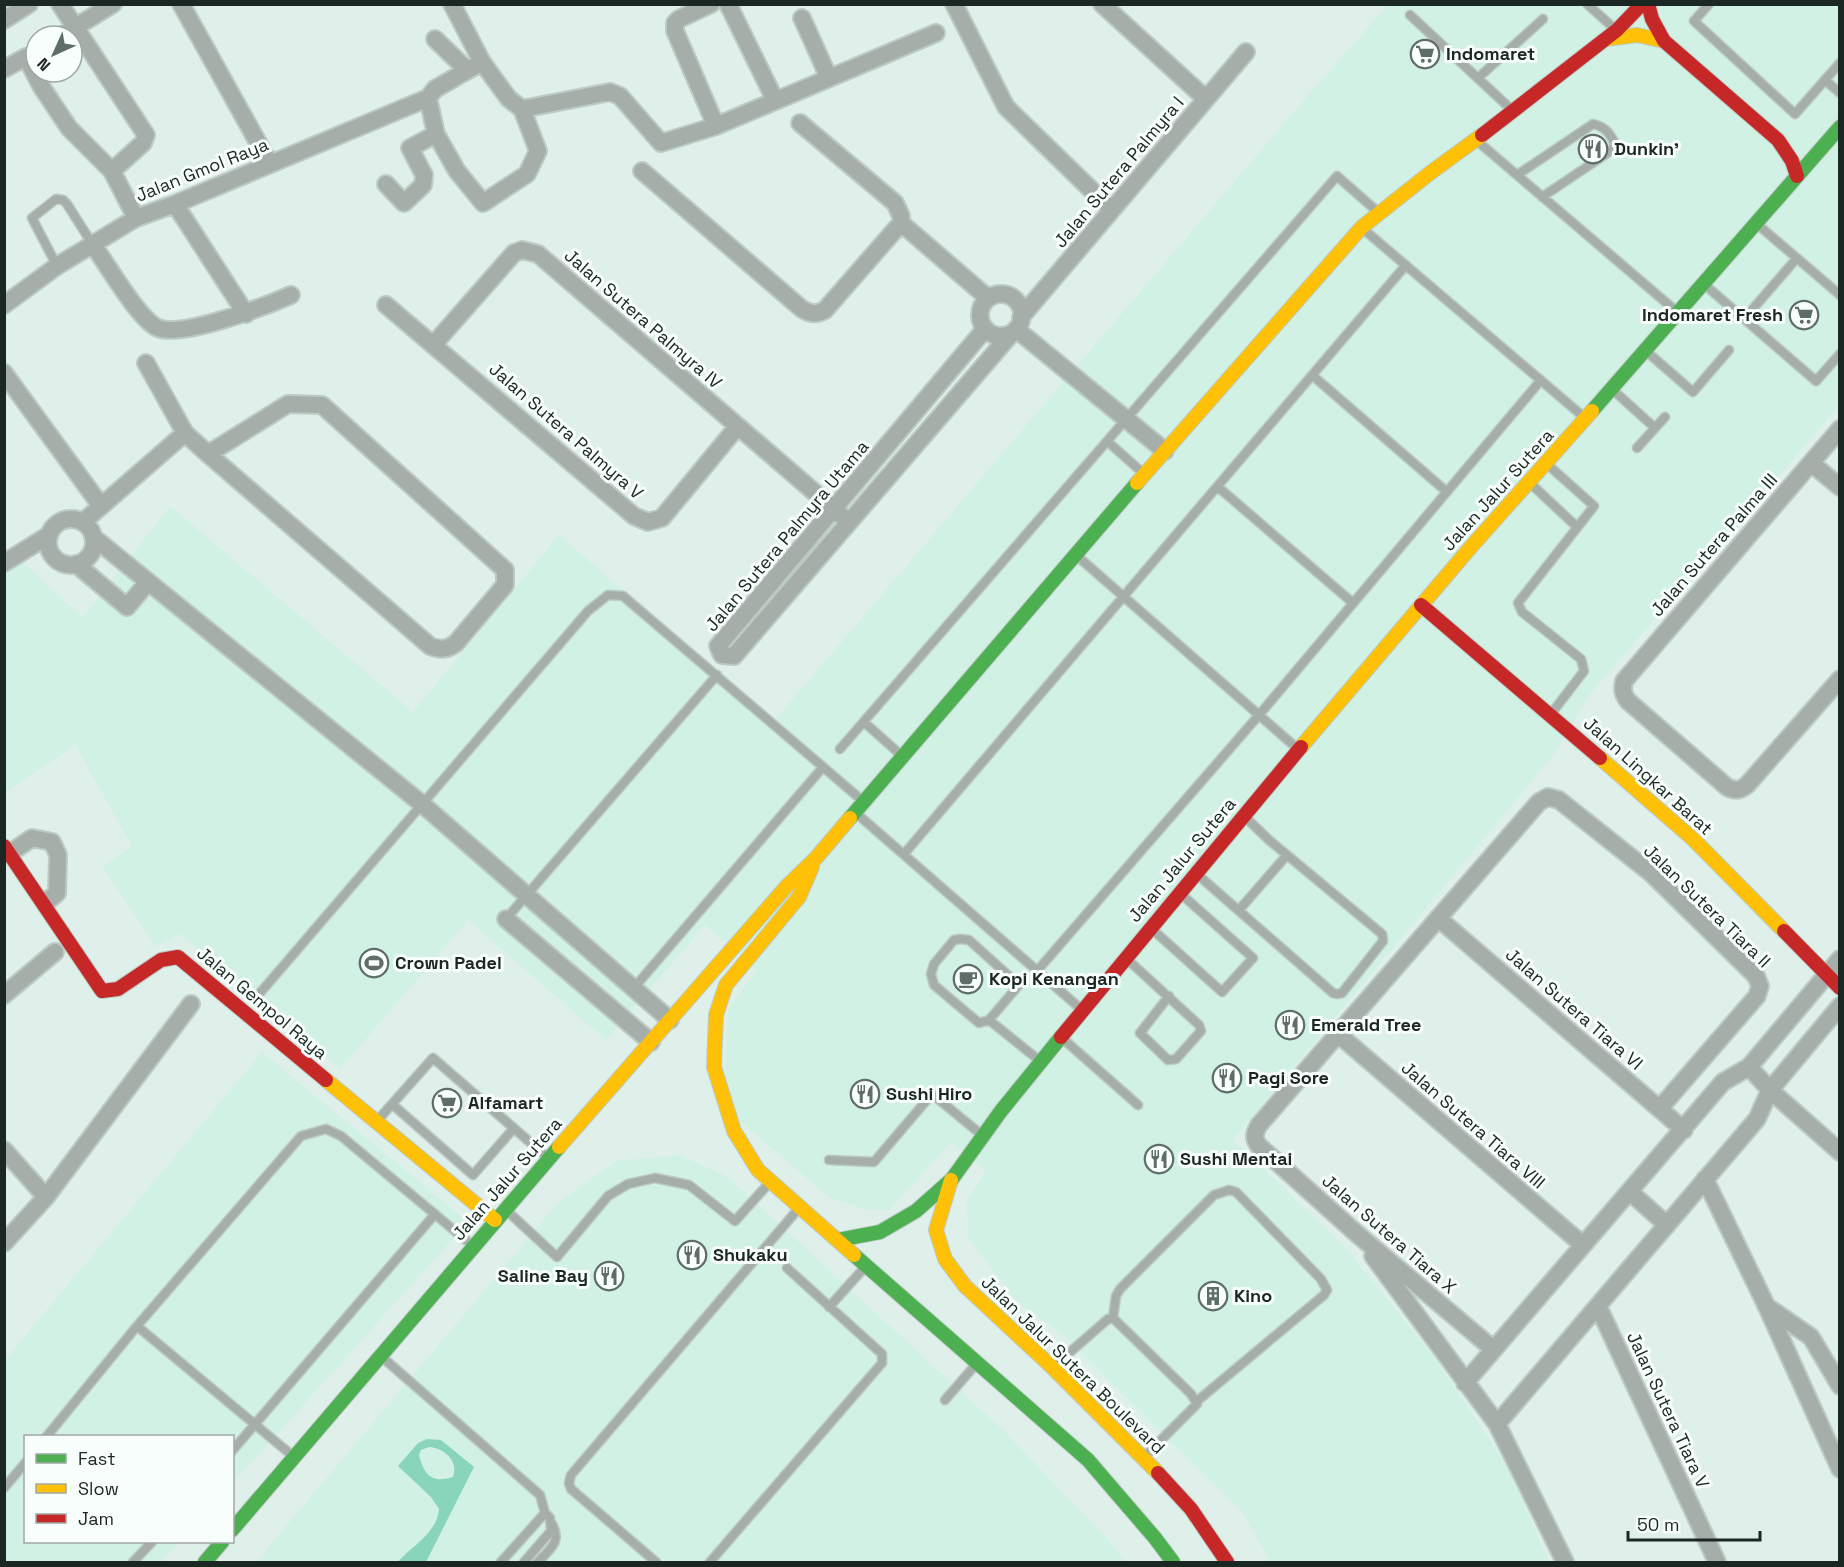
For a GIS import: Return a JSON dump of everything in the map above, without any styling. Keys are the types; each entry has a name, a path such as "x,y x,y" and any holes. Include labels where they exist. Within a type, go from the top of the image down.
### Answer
{"main road":[{"name":"Jalan Jalur Sutera","path":"234,1528 495,1220 788,886 816,858 1075,554 1362,227 1514,112 1611,34 1642,4"},
{"path":"1648,4 1657,31 1664,41 1778,140 1792,161 1797,176"},
{"path":"1611,34 1637,35 1664,41"},
{"name":"Jalan Jalur Sutera","path":"816,858 799,897 726,985 716,1015 714,1067 734,1131 758,1170 838,1240 880,1232 916,1211 952,1179 1041,1062 1243,815 1421,605 1704,285 1839,128"},
{"path":"1778,140 1799,147 1822,146"},
{"name":"Jalan Lingkar Barat","path":"1421,605 1693,839 1839,988"},
{"name":"Jalan Gempol Raya","path":"7,849 102,991 118,989 161,960 178,957 495,1220"},
{"name":"Jalan Jalur Sutera Boulevard","path":"952,1179 936,1230 945,1259 965,1286 1144,1457 1191,1509 1227,1563"},
{"path":"838,1240 1088,1460 1155,1538 1173,1563"},
{"path":"205,1563 221,1543"}],"street":[{"path":"4,20 29,4"},
{"path":"60,4 66,24"},
{"path":"81,24 113,4"},
{"path":"181,4 270,164"},
{"path":"452,4 474,66"},
{"path":"711,4 679,19 675,23 675,31 716,126"},
{"path":"728,4 775,100"},
{"path":"954,4 1006,107 1112,210"},
{"path":"1102,4 1206,99"},
{"path":"802,18 829,78"},
{"path":"522,109 610,92 620,96 661,143 716,126 936,33"},
{"path":"428,98 436,134 457,171 483,203 527,174 538,151 522,109 474,66 435,39"},
{"name":"Jalan Sutera Palmyra I","path":"1016,327 1246,52"},
{"path":"84,53 146,135 143,143 112,171"},
{"path":"4,69 24,58"},
{"name":"Jalan Gmol Raya","path":"4,305 57,266 136,218 175,204 428,98 435,89 474,66"},
{"path":"40,84 69,128 112,171 136,218"},
{"path":"800,123 894,203 901,223 988,298"},
{"path":"386,184 404,203 423,186 424,175 410,148 436,134"},
{"path":"642,171 802,309 810,313 819,314 825,310 901,223"},
{"path":"175,204 246,314"},
{"path":"93,245 140,313 158,328 175,330 246,314 291,295"},
{"name":"Jalan Sutera Palmyra IV","path":"434,344 514,253 522,250 538,254 850,522"},
{"path":"1001,294 1008,296 1018,304 1021,311 1016,327 997,336 985,329 980,316 981,309 988,298 1001,294"},
{"name":"Jalan Sutera Palmyra V","path":"386,304 634,516 648,522 662,518 737,427"},
{"path":"1016,327 1165,451"},
{"name":"Jalan Sutera Palmyra Utama","path":"985,329 718,646 722,656 734,656 1016,327"},
{"path":"146,363 185,433 208,454 430,646 439,650 449,648 456,643 505,585 505,570 322,405 288,404 208,454"},
{"path":"4,373 101,506"},
{"name":"Jalan Sutera Palma III","path":"1839,429 1624,681 1622,688 1628,701 1727,787 1741,790 1839,679"},
{"path":"83,522 185,433"},
{"path":"1811,463 1839,487"},
{"path":"72,519 83,522 93,537 90,554 76,564 64,563 54,557 48,546 49,534 60,521 72,519"},
{"path":"4,563 49,534"},
{"path":"93,537 422,804 670,1020"},
{"path":"76,564 127,607 148,582"},
{"name":"Jalan Sutera Tiara II","path":"1438,918 1539,802 1548,797 1559,800 1652,874 1756,976 1760,986 1757,996 1660,1108"},
{"path":"7,849 32,838 52,842 58,855 57,893 45,903"},
{"path":"1338,1034 1438,918"},
{"name":"Jalan Sutera Tiara VI","path":"1438,918 1684,1130"},
{"path":"506,919 651,1042"},
{"path":"4,995 55,952"},
{"path":"1465,1383 1723,1082 1749,1067 1839,959"},
{"path":"4,1243 46,1197 191,1004"},
{"path":"1497,1424 1757,1119 1770,1090 1839,1006"},
{"name":"Jalan Sutera Tiara X","path":"1338,1034 1258,1125 1254,1134 1255,1140 1356,1233 1493,1349"},
{"name":"Jalan Sutera Tiara VIII","path":"1338,1034 1583,1245"},
{"path":"1749,1067 1770,1090 1839,1152"},
{"path":"4,1150 46,1197"},
{"path":"1705,1179 1766,1305 1839,1470"},
{"path":"1630,1192 1667,1225"},
{"path":"1356,1233 1497,1424 1565,1563"},
{"path":"1766,1305 1811,1336 1839,1386"},
{"name":"Jalan Sutera Tiara V","path":"1598,1306 1717,1563"}],"lane":[{"path":"1587,4 1611,34"},
{"path":"1709,4 1694,21 1795,114 1839,63"},
{"path":"1410,15 1514,112"},
{"path":"1478,78 1543,19"},
{"path":"1825,80 1839,93"},
{"path":"1517,175 1593,124 1603,127 1612,136 1615,144 1612,150 1542,197"},
{"path":"1476,140 1678,314"},
{"path":"840,749 1337,176 1379,213"},
{"path":"57,266 32,218 56,199 67,204 93,245"},
{"path":"1756,224 1839,295"},
{"path":"1362,227 1586,418"},
{"path":"1744,318 1797,258"},
{"path":"904,854 1406,265"},
{"path":"1704,285 1816,381 1839,354"},
{"path":"1646,351 1693,392 1729,350"},
{"path":"1312,375 1447,492"},
{"path":"1037,971 1259,715 1541,380"},
{"path":"1612,389 1655,428"},
{"path":"1637,448 1665,417"},
{"path":"1107,441 1145,474"},
{"path":"1546,464 1594,506 1518,603 1522,612 1581,659 1584,670 1550,714"},
{"path":"1529,483 1577,527"},
{"path":"1218,487 1353,603"},
{"path":"1075,554 1299,750"},
{"path":"260,993 588,611 608,595 623,596 823,767 904,854 1083,1010"},
{"path":"506,919 717,675"},
{"path":"864,722 902,757"},
{"path":"633,989 823,767"},
{"path":"1195,872 1333,993 1342,993 1383,941 1383,936 1243,815"},
{"path":"1239,910 1287,855"},
{"path":"1150,928 1222,992 1253,958 1179,892"},
{"path":"954,940 969,940 1019,985 989,1020 979,1023 934,986 931,974 934,964 954,940"},
{"path":"1125,957 1169,996 1199,1024 1201,1031 1176,1059 1168,1060 1140,1033 1169,996"},
{"path":"989,1020 1041,1062"},
{"path":"1062,1037 1138,1105"},
{"path":"377,1122 433,1058 549,1159"},
{"path":"829,1160 874,1162 932,1094 983,1136"},
{"path":"392,1104 474,1175 514,1128"},
{"path":"49,1435 137,1326 302,1136 326,1129 341,1136 473,1246"},
{"path":"505,1209 557,1257 608,1196 628,1184 655,1178 689,1185 735,1221 770,1181"},
{"path":"1113,1318 1116,1296 1120,1289 1214,1195 1229,1190 1236,1192 1322,1278 1327,1290 1196,1402 1189,1413 1144,1457"},
{"path":"656,1563 571,1490 569,1483 571,1475 799,1208"},
{"path":"234,1449 435,1214"},
{"path":"829,1306 867,1266"},
{"path":"710,1563 882,1363 882,1354 787,1268"},
{"path":"1052,1367 1108,1319 1113,1318"},
{"path":"1113,1318 1191,1394 1196,1402"},
{"path":"137,1326 294,1457"},
{"path":"381,1355 540,1495 545,1513 557,1532 556,1542 538,1563"},
{"path":"945,1400 977,1363"},
{"path":"4,1488 24,1464"},
{"path":"501,1563 545,1513"},
{"path":"524,1563 550,1534 552,1523"},
{"path":"133,1563 151,1543"}],"shaded area":[{"path":"1388,5 1839,5 1839,406 1590,694 1554,754 1233,1140 1345,1247 1434,1357 1509,1470 1549,1562 1271,1562 1243,1514 1065,1337 1015,1299 968,1238 967,1200 986,1171 951,1142 889,1210 867,1210 830,1198 740,1121 725,1072 728,1009 757,970 705,925 606,1040 468,920 340,1069 180,934 155,946 102,867 132,846 75,745 5,793 5,575 23,562 83,618 170,506 413,712 559,535 774,721 1310,93"},
{"path":"262,1052 468,1222 234,1482 234,1435 24,1435 24,1543 179,1543 161,1562 5,1562 5,1360"},
{"path":"679,1155 728,1177 1004,1431 1110,1542 1125,1562 256,1562 558,1203 616,1161"},
{"path":"427,1439 441,1440 474,1467 426,1562 398,1562 429,1533 434,1526 439,1509 431,1497 398,1466 418,1443","holes":["429,1447 449,1456 454,1466 453,1477 439,1479 426,1472 419,1455 421,1450"]}],"traffic: fast":[{"path":"1592,411 1840,127"},
{"path":"850,818 1137,483"},
{"path":"838,1240 880,1232 916,1211 952,1179 1001,1111 1061,1037"},
{"path":"234,1528 559,1147"},
{"path":"854,1255 1088,1460 1173,1562"},
{"path":"205,1562 221,1543"}],"traffic: slow":[{"path":"1606,39 1637,35 1664,41"},
{"path":"1137,483 1362,227 1482,135"},
{"path":"1301,747 1470,548 1592,411"},
{"path":"1600,758 1693,839 1784,931"},
{"path":"559,1147 787,886 816,858 850,818"},
{"path":"812,867 799,897 726,985 716,1015 714,1067 734,1131 758,1170 854,1255"},
{"path":"326,1080 495,1220"},
{"path":"951,1180 936,1230 945,1259 965,1286 1052,1367 1158,1473"}],"traffic: jam":[{"path":"1482,135 1617,30 1642,4"},
{"path":"1648,4 1652,19 1664,41 1778,140 1792,161 1797,176"},
{"path":"1421,605 1600,758"},
{"path":"1061,1037 1301,747"},
{"path":"4,846 102,991 118,989 161,960 178,957 326,1080"},
{"path":"1784,931 1840,988"},
{"path":"1158,1473 1191,1509 1227,1562"}],"place":[{"name":"Indomaret","path":"1425,54"},
{"name":"Dunkin'","path":"1593,149"},
{"name":"Indomaret Fresh","path":"1804,315"},
{"name":"Crown Padel","path":"374,963"},
{"name":"Kopi Kenangan","path":"968,979"},
{"name":"Emerald Tree","path":"1290,1025"},
{"name":"Pagi Sore","path":"1227,1078"},
{"name":"Sushi Hiro","path":"865,1094"},
{"name":"Alfamart","path":"447,1103"},
{"name":"Sushi Mentai","path":"1159,1159"},
{"name":"Shukaku","path":"692,1255"},
{"name":"Saline Bay","path":"609,1276"},
{"name":"Kino","path":"1213,1296"}]}
